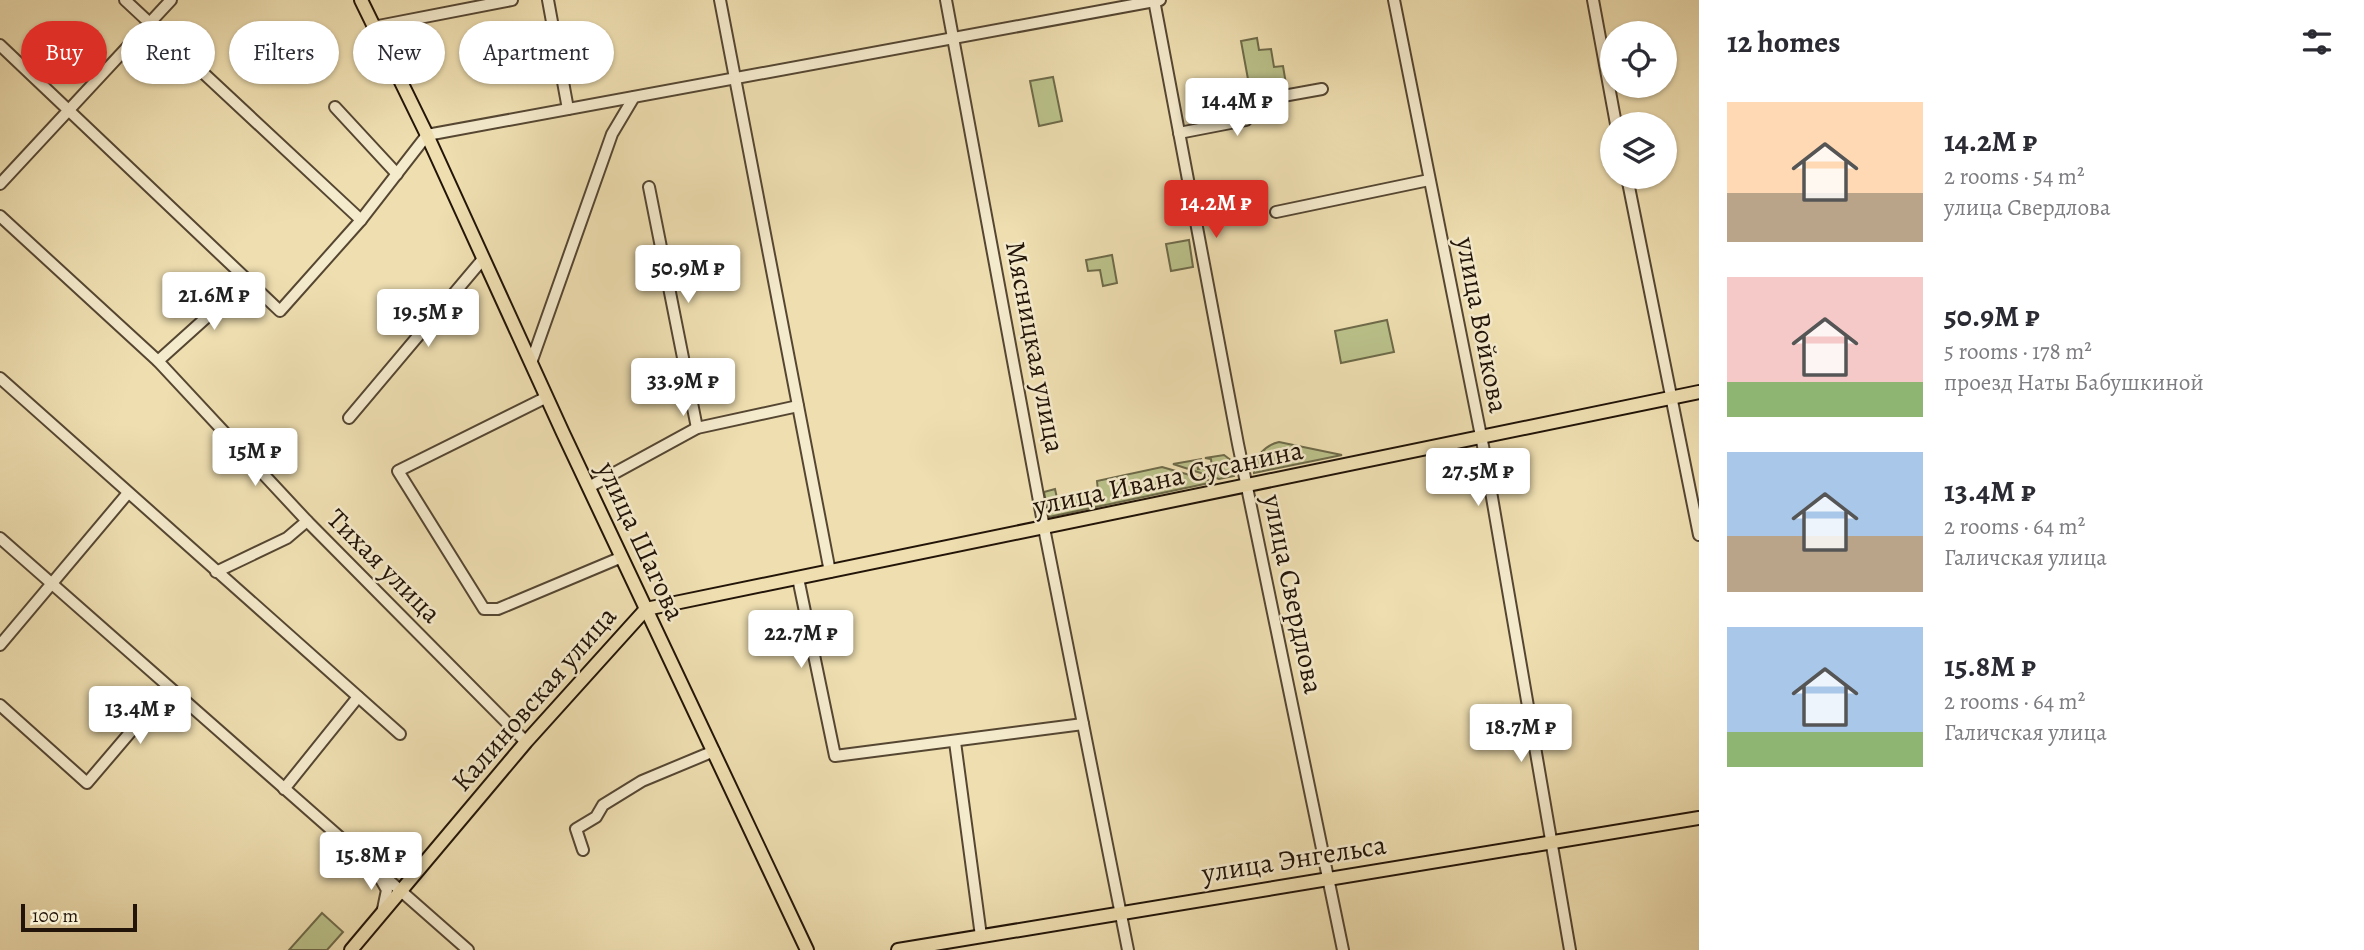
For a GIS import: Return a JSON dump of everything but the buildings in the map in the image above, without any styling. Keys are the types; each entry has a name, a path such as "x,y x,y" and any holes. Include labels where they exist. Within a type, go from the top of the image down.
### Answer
{"main road":[{"name":"улица Шагова","path":"361,0 370,21"},
{"name":"улица Шагова","path":"402,84 807,950"},
{"name":"улица Ивана Сусанина","path":"646,609 1699,392"},
{"name":"Калиновская улица","path":"351,950 526,742 646,609"},
{"name":"улица Энгельса","path":"898,950 1699,818"}],"street":[{"path":"125,0 147,21"},
{"path":"151,21 171,0"},
{"path":"404,21 512,0"},
{"path":"548,0 568,109"},
{"path":"720,0 830,572"},
{"name":"Мясницкая улица","path":"946,0 1044,528 1128,950"},
{"path":"0,46 281,311 361,220 427,135 1156,0"},
{"name":"улица Свердлова","path":"1156,0 1247,486 1343,950"},
{"name":"улица Войкова","path":"1394,0 1481,438 1570,950"},
{"path":"1593,0 1614,112"},
{"path":"0,184 121,53"},
{"path":"215,84 361,220"},
{"path":"1180,133 1246,120 1244,103 1322,89"},
{"path":"531,363 598,169 612,134 634,97"},
{"path":"335,107 397,174"},
{"path":"1276,212 1429,180"},
{"path":"649,187 697,428"},
{"path":"1629,189 1699,535"},
{"name":"Тихая улица","path":"0,216 158,361 307,521 526,742"},
{"path":"349,418 483,259"},
{"path":"158,361 248,280"},
{"path":"0,378 400,734"},
{"path":"547,397 398,471 484,609 498,609 622,557"},
{"path":"589,487 697,428 798,406"},
{"path":"0,645 128,493"},
{"path":"216,572 287,538 307,521"},
{"path":"0,538 468,950"},
{"path":"798,578 835,756 1083,724"},
{"path":"0,705 88,783 168,688"},
{"path":"284,789 358,697"},
{"path":"955,742 981,936"},
{"path":"583,850 576,829 596,817 603,805 642,781 714,751"},
{"path":"371,865 387,890 379,918"}],"green space":[{"path":"1257,38 1259,50 1271,49 1274,67 1283,66 1286,84 1250,90 1241,41"},
{"path":"1053,77 1062,121 1039,126 1030,81"},
{"path":"1189,240 1193,267 1171,271 1166,244"},
{"path":"1112,255 1117,283 1103,286 1100,270 1088,271 1086,260"},
{"path":"1387,320 1394,352 1341,363 1335,331"},
{"path":"1279,442 1342,455 1254,473 1261,453"},
{"path":"1224,455 1232,461 1234,476 1219,479 1173,464 1202,459 1197,462 1198,469 1212,468 1211,459 1205,458"},
{"path":"1162,467 1214,482 1049,517 1044,492 1055,489 1057,498 1098,491 1097,481"},
{"path":"322,913 343,932 327,950 289,950"}]}
